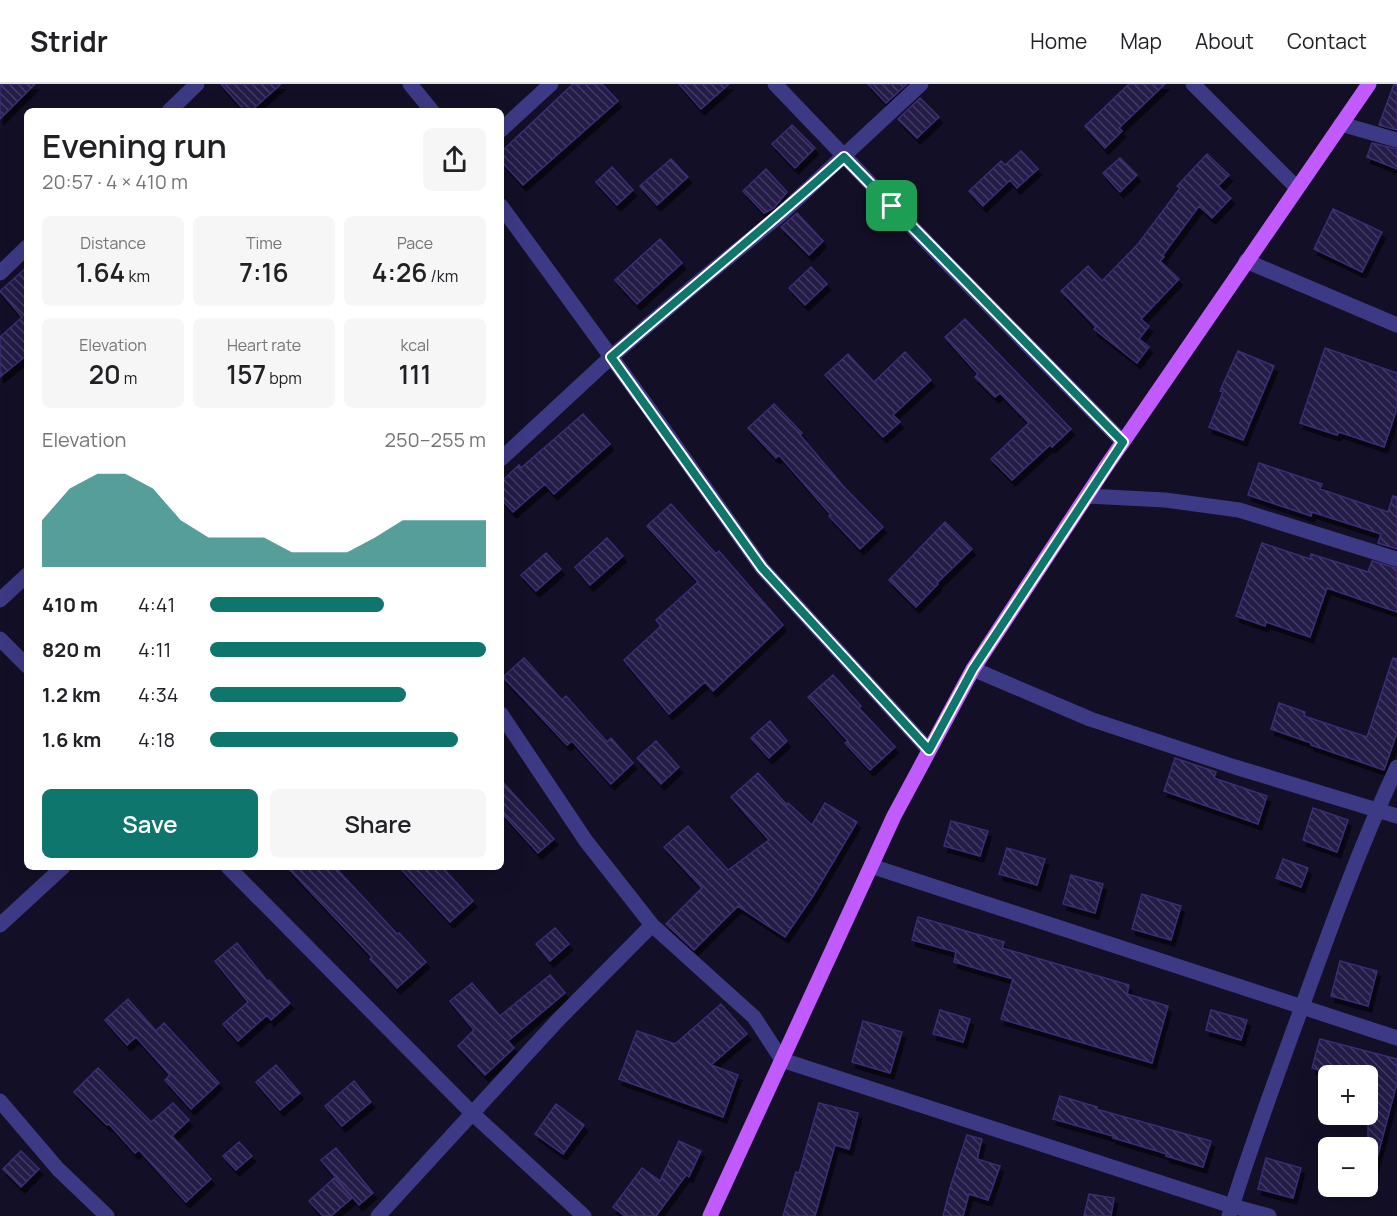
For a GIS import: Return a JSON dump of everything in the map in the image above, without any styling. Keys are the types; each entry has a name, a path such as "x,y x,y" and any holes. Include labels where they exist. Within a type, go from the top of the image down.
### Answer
{"main road":[{"path":"710,1216 894,816 973,669 1123,442 1369,84"}],"street":[{"path":"172,108 197,84"},
{"path":"410,84 430,108"},
{"path":"504,127 551,84"},
{"path":"775,84 1123,442"},
{"path":"504,456 611,357 780,215 921,84"},
{"path":"1193,84 1297,188"},
{"path":"1341,124 1397,140"},
{"path":"504,210 762,568 929,750"},
{"path":"0,273 24,250"},
{"path":"1246,261 1397,325"},
{"path":"1087,496 1165,500 1239,510 1397,559"},
{"path":"0,600 24,578"},
{"path":"0,639 24,663"},
{"path":"973,669 1090,719 1235,767 1397,816"},
{"path":"504,718 586,841 652,925 754,1017 782,1060 1230,1211 1269,1216"},
{"path":"1230,1211 1248,1155 1361,847 1397,767"},
{"path":"871,866 1397,1038"},
{"path":"0,925 60,870"},
{"path":"231,870 473,1114 584,1216"},
{"path":"378,1216 558,1020 652,925"},
{"path":"0,1101 58,1169 107,1216"}],"building":[{"path":"0,84 35,84 0,119"},
{"path":"221,84 281,84 254,108 242,108"},
{"path":"573,84 602,84 618,101 523,185 504,164 504,149"},
{"path":"679,84 729,84 701,109"},
{"path":"868,84 907,84 886,103"},
{"path":"1129,84 1165,84 1119,128 1122,131 1105,148 1085,126"},
{"path":"1394,84 1397,84 1397,130 1379,125"},
{"path":"920,98 939,117 917,138 898,119"},
{"path":"792,125 815,148 795,168 772,144"},
{"path":"1372,143 1397,149 1397,169 1367,157"},
{"path":"1021,151 1038,169 1017,188 1010,180 983,206 969,191 1001,161 1005,165"},
{"path":"1207,154 1229,175 1218,186 1231,198 1212,218 1199,206 1163,255 1160,261 1179,279 1141,319 1149,326 1139,339 1149,347 1137,363 1094,329 1096,327 1061,291 1088,266 1102,281 1138,244 1180,188 1177,186"},
{"path":"1120,158 1137,175 1120,192 1103,173"},
{"path":"671,159 688,177 657,205 640,186"},
{"path":"612,167 633,190 617,205 596,182"},
{"path":"766,169 787,192 774,208 764,213 743,191"},
{"path":"1333,209 1382,232 1362,272 1314,249"},
{"path":"797,213 823,241 809,255 781,227"},
{"path":"660,239 682,263 637,304 615,280"},
{"path":"811,267 827,284 805,305 789,288"},
{"path":"24,270 24,357 0,377 0,337 22,317 0,291"},
{"path":"965,319 1071,429 1012,480 991,459 1029,423 1000,393 995,397 975,377 978,374 945,337"},
{"path":"1325,348 1397,373 1397,409 1384,447 1339,432 1337,435 1300,423"},
{"path":"1238,351 1274,366 1243,440 1209,427 1223,392 1220,391"},
{"path":"905,352 931,380 893,415 900,422 883,437 825,375 848,354 874,382"},
{"path":"774,404 802,433 800,435 844,487 883,527 860,549 829,516 831,515 779,455 776,458 748,428"},
{"path":"583,414 610,444 554,494 545,484 513,512 504,502 504,479 519,465 521,468"},
{"path":"1259,463 1322,484 1320,489 1388,512 1393,496 1397,497 1397,549 1378,543 1381,534 1312,512 1311,516 1248,495"},
{"path":"671,504 716,554 719,551 783,625 713,691 705,682 669,714 624,660 661,626 656,620 698,582 647,526"},
{"path":"945,522 972,549 916,607 889,580"},
{"path":"607,538 623,556 590,585 575,567"},
{"path":"1262,543 1310,559 1311,554 1368,572 1372,561 1397,568 1397,612 1327,588 1310,637 1266,622 1265,626 1236,616"},
{"path":"546,553 561,569 536,591 521,575"},
{"path":"524,658 562,700 566,696 607,742 611,738 633,763 611,784 572,741 567,745 504,676"},
{"path":"1393,658 1397,659 1397,733 1384,770 1271,729 1279,703 1305,712 1304,716 1367,737"},
{"path":"833,675 861,706 859,708 895,747 870,770 845,743 848,741 808,697"},
{"path":"770,721 787,741 769,758 751,738"},
{"path":"656,741 679,767 661,784 637,758"},
{"path":"1175,758 1216,772 1214,778 1267,796 1258,824 1164,791"},
{"path":"758,773 787,805 788,803 812,825 825,803 857,822 813,896 785,937 738,906 694,950 666,924 702,888 664,847 688,826 728,870 769,840 731,797"},
{"path":"504,783 554,839 538,853 504,815"},
{"path":"1313,808 1348,820 1337,852 1303,840"},
{"path":"951,821 988,831 980,856 944,846"},
{"path":"1007,848 1045,859 1037,885 999,874"},
{"path":"1283,859 1308,868 1301,887 1276,878"},
{"path":"290,870 338,870 426,962 397,988 370,959 372,957"},
{"path":"402,870 445,870 473,901 450,922"},
{"path":"1071,875 1103,884 1095,913 1063,904"},
{"path":"1142,894 1181,906 1171,940 1132,929"},
{"path":"918,917 1004,942 1002,948 1129,985 1127,994 1168,1006 1152,1063 1001,1019 1013,979 954,962 956,952 912,940"},
{"path":"555,928 569,944 550,961 536,944"},
{"path":"237,943 268,982 269,980 290,1003 271,1020 267,1015 238,1041 223,1024 248,1002 215,961"},
{"path":"1340,961 1377,971 1368,1006 1331,996"},
{"path":"550,975 565,993 508,1041 514,1048 485,1075 458,1046 474,1030 450,1001 472,983 500,1016"},
{"path":"128,999 156,1031 164,1023 219,1083 191,1109 165,1080 170,1075 136,1037 127,1045 105,1020"},
{"path":"721,1004 747,1034 711,1065 738,1075 723,1117 619,1079 637,1031 675,1044"},
{"path":"940,1010 970,1019 963,1042 933,1034"},
{"path":"1211,1010 1247,1020 1241,1040 1206,1030"},
{"path":"863,1021 902,1032 890,1073 852,1062"},
{"path":"1320,1039 1397,1059 1397,1083 1378,1155 1378,1137 1368,1137 1368,1125 1378,1125 1378,1065 1318,1065 1318,1070 1312,1068"},
{"path":"276,1065 300,1093 280,1110 256,1082"},
{"path":"98,1068 151,1122 173,1103 189,1120 172,1136 211,1179 186,1202 139,1150 135,1153 109,1124 107,1125 74,1092"},
{"path":"354,1081 371,1102 342,1126 325,1106"},
{"path":"1060,1096 1097,1107 1096,1109 1211,1141 1203,1167 1113,1138 1113,1136 1053,1119"},
{"path":"819,1103 858,1113 849,1149 835,1145 815,1216 783,1216 796,1172 799,1173"},
{"path":"556,1104 584,1125 563,1154 535,1134"},
{"path":"967,1135 982,1139 977,1159 1000,1166 988,1200 969,1194 963,1216 943,1216 950,1188"},
{"path":"679,1141 701,1151 689,1177 686,1175 656,1216 625,1216 613,1207 642,1168 660,1181"},
{"path":"239,1142 252,1156 236,1170 223,1156"},
{"path":"336,1148 373,1193 359,1205 321,1160"},
{"path":"21,1151 39,1169 21,1187 3,1169"},
{"path":"1266,1158 1301,1168 1293,1198 1258,1189"},
{"path":"334,1178 352,1198 331,1216 323,1216 309,1201"},
{"path":"1089,1194 1114,1198 1111,1216 1084,1216"}],"route":[{"path":"844,157 892,206 1123,442 1016,600 965,681 929,750 762,568 611,357 780,215 844,157"}]}
